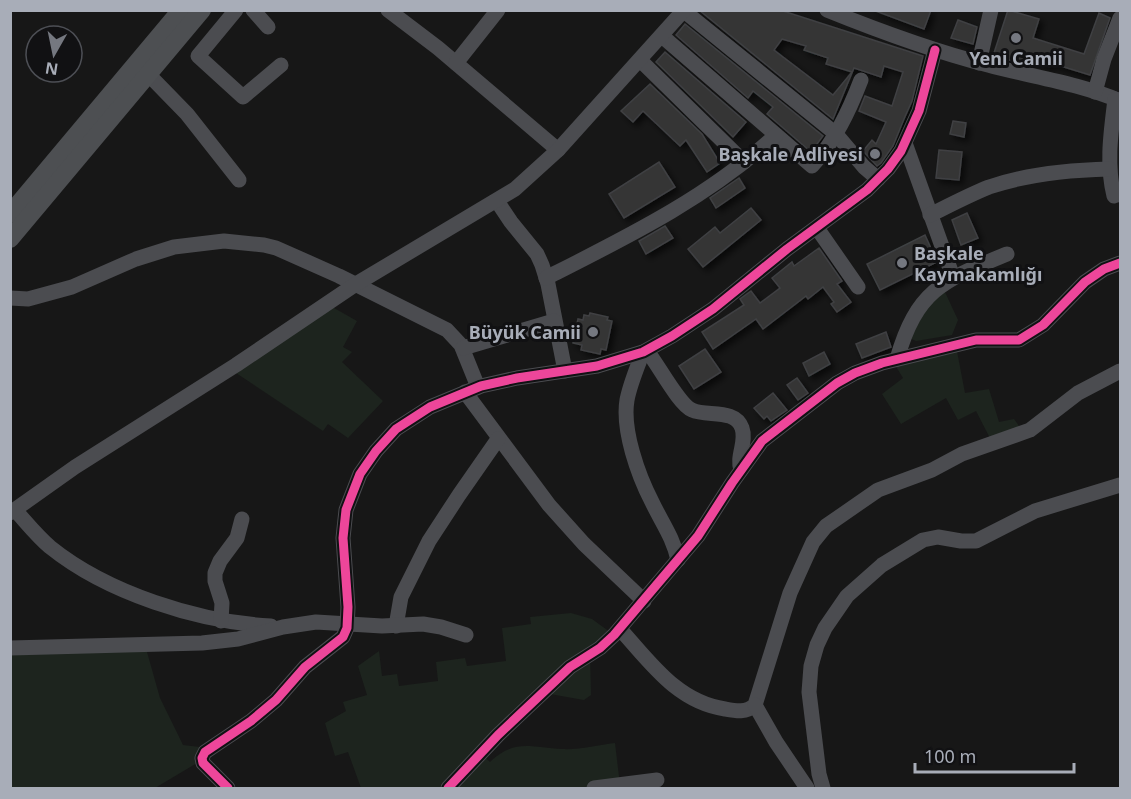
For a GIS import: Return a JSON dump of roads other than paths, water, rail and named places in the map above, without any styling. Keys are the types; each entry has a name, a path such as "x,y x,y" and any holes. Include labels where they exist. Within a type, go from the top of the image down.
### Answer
{"main road":[{"path":"10,214 182,10"},
{"path":"10,239 202,10"}],"street":[{"path":"236,10 198,56 243,97 281,65"},
{"path":"253,10 268,27"},
{"path":"388,10 456,63 558,150"},
{"path":"456,63 498,10"},
{"path":"827,10 935,50 1118,100 1109,149 1109,169 1117,195"},
{"path":"979,63 991,10"},
{"path":"283,627 221,621 124,591 49,546 13,511 75,467 236,365 356,284 498,201 529,178 558,150 684,11 836,134 864,167 878,179"},
{"path":"1095,92 1104,59 1120,22"},
{"path":"662,36 812,166 836,134 861,80"},
{"path":"228,789 203,763 202,758 205,752 251,721 276,700 305,666 343,637 348,623 344,524 350,497 360,474 376,451 396,429 415,415 472,389 517,378 615,362 645,351 713,309 878,179 894,161 919,111 935,50"},
{"path":"640,60 744,162"},
{"path":"149,75 187,114 239,180"},
{"path":"546,278 669,213 744,162 776,135"},
{"path":"905,143 953,277"},
{"path":"930,215 966,197 1003,183 1071,171 1109,169"},
{"path":"498,201 511,222 537,254 546,278 564,371"},
{"path":"817,228 858,287"},
{"path":"10,298 28,299 72,286 156,252 224,241 276,248 356,284 437,323 455,336 463,348 472,389 498,438 565,524 644,601"},
{"path":"897,359 904,334 914,313 931,294 953,277 1007,254"},
{"path":"448,789 498,735 564,673 607,642 620,628 698,536 741,470 771,433 837,383 866,368 981,339 1019,340 1043,325 1085,282 1104,269 1120,263"},
{"path":"463,348 554,321"},
{"path":"645,351 685,406 698,412 728,416 740,423 743,434 739,460 741,470"},
{"path":"645,351 627,399 627,430 642,479 652,503 670,534 678,560"},
{"path":"620,628 666,680 690,699 716,708 744,711 755,705 790,593 813,542 825,526 878,490 927,472 969,451 1030,430 1078,393 1120,371"},
{"path":"396,626 399,603 429,541 498,438"},
{"path":"823,789 819,774 810,699 811,666 825,628 851,591 882,565 923,540 938,537 976,541 1035,511 1120,484"},
{"path":"221,621 222,603 215,581 215,573 220,561 237,538 243,519"},
{"path":"10,648 202,643 238,639 283,627 316,622 432,626 466,635"},
{"path":"755,705 807,789"},
{"path":"594,789 657,780"}],"place":[{"name":"Yeni Camii","path":"1016,38"},
{"name":"Başkale Adliyesi","path":"875,154"},
{"name":"Başkale Kaymakamlığı","path":"902,263"},
{"name":"Büyük Camii","path":"593,332"}]}
